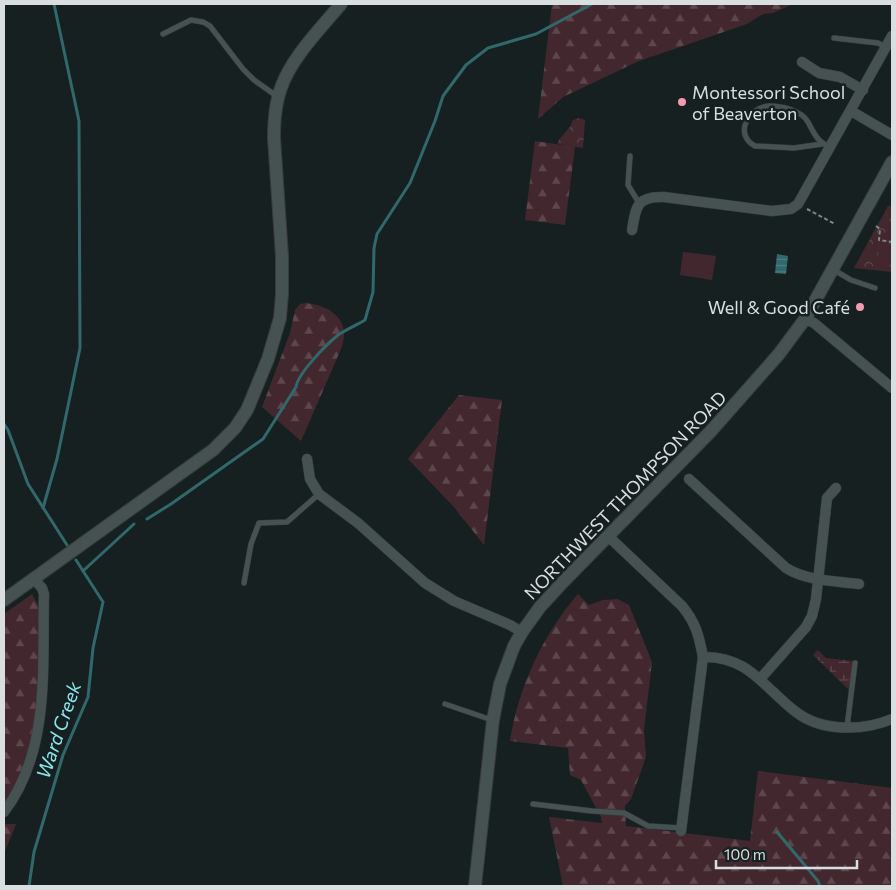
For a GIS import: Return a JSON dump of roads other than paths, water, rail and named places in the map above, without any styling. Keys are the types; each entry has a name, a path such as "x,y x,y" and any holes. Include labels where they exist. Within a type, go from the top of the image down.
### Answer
{"street":[{"path":"4,600 213,450 234,428 247,410 273,346 282,294 282,256 274,138 278,97 281,86 293,65 341,4"},
{"path":"632,230 635,212 639,203 649,197 664,197 778,211 792,209 798,204 826,146 851,112 892,36"},
{"path":"802,62 819,73 840,77 863,90"},
{"path":"851,112 892,134"},
{"name":"NORTHWEST THOMPSON ROAD","path":"475,886 493,720 504,670 522,632 540,607 660,484 759,378 805,319 892,162"},
{"path":"805,319 814,323 891,385"},
{"path":"306,459 310,479 319,494 358,523 415,575 433,589 454,601 522,632"},
{"path":"689,479 786,568 795,574 859,584"},
{"path":"760,679 806,627 814,608 827,498 836,488"},
{"path":"608,536 682,606 692,618 700,636 703,657 681,830"},
{"path":"4,812 29,764 37,741 41,718 44,594 42,588 34,579"},
{"path":"703,657 716,657 732,661 748,669 797,713 817,722 847,727 871,726 892,719"}],"lane":[{"path":"163,34 191,20 207,24 215,30 243,69 254,80 278,97"},
{"path":"834,38 878,42 886,47"},
{"path":"769,106 791,110 804,117 826,146 794,148 755,146 749,143 746,138 745,131 748,116 752,112 769,106"},
{"path":"630,156 628,184 639,203"},
{"path":"833,270 851,280 875,288"},
{"path":"244,583 252,544 259,524 286,522 319,494"},
{"path":"847,727 855,663"},
{"path":"445,704 493,720"},
{"path":"533,804 592,812 624,813 648,826 681,830"}],"water":[{"path":"777,254 788,256 786,274 775,273"}],"waterway":[{"path":"43,508 57,459 80,348 79,121 54,4"},
{"path":"147,519 263,439 296,387 302,374 314,359 338,335 365,320 373,292 374,248 377,234 410,183 443,96 466,65 488,48 536,34 592,4"},
{"name":"Ward Creek","path":"4,424 28,484 67,545"},
{"path":"83,571 134,524"},
{"name":"Ward Creek","path":"29,886 34,852 63,755 88,697 93,648 103,602 76,560"},
{"path":"777,832 818,881 820,886"}],"place":[{"name":"Montessori School of Beaverton","path":"682,102"},
{"name":"Well & Good Café","path":"860,307"}]}
